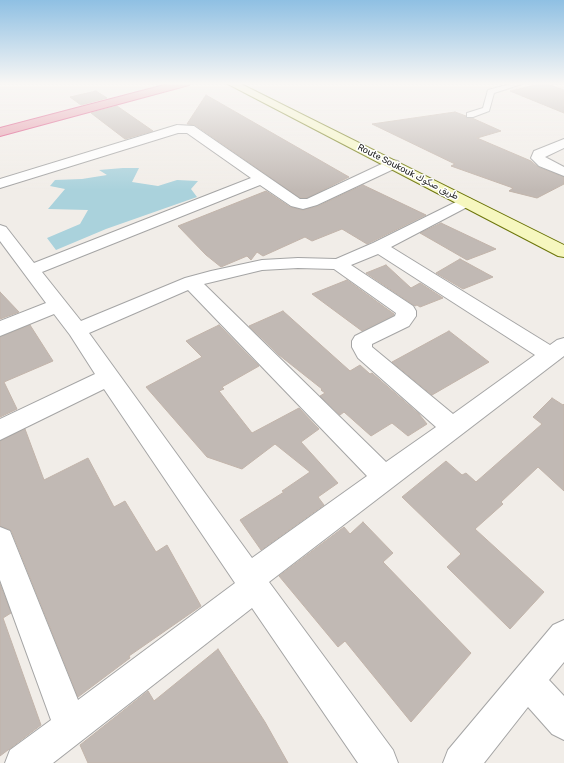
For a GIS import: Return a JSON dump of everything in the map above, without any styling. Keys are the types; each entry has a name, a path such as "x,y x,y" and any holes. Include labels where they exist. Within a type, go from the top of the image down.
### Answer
{"highway":[{"path":"0,132 51,119"}],"street":[{"name":"Route Soukouk طريق صكوك","path":"302,119 564,252"},
{"path":"0,184 177,129 190,129 296,203 303,204 312,202 393,164"},
{"path":"564,143 539,154 538,158 544,163 564,172"},
{"path":"31,270 262,179"},
{"path":"77,330 191,282 262,265 298,263 338,264 379,247 466,202"},
{"path":"0,230 77,330 108,377 380,763"},
{"path":"23,763 71,727 385,478 558,350 379,247"},
{"path":"338,264 406,311 406,316 402,321 362,341 362,346 365,353 453,428"},
{"path":"191,282 385,478"},
{"path":"0,329 58,305"},
{"path":"0,430 108,377"},
{"path":"0,541 71,727"},
{"path":"460,763 564,636"},
{"path":"527,681 564,722"}],"water":[{"path":"139,168 132,182 158,186 177,180 198,181 191,189 197,197 106,229 56,250 47,238 80,224 88,210 48,209 65,189 50,186 55,180 82,179 107,175 99,170"}],"building":[{"path":"98,119 135,119 153,131 125,139"},
{"path":"191,119 247,119 349,177 307,198 300,198 195,125 187,124"},
{"path":"409,119 473,119 501,131 477,138 531,161 538,167 564,177 564,184 537,198 509,191 513,188 451,166 455,164 372,124"},
{"path":"363,185 426,215 367,244 342,229 312,241 305,237 263,256 257,252 251,260 247,256 221,267 206,255 178,226 266,191 290,207 303,210 318,206"},
{"path":"441,223 496,249 467,260 420,233"},
{"path":"460,259 493,277 463,289 436,273"},
{"path":"386,265 411,288 420,283 443,298 420,307 417,305 415,306 366,273"},
{"path":"347,280 394,315 362,331 312,294"},
{"path":"0,292 19,312 0,319"},
{"path":"283,311 350,371 360,365 370,374 372,373 419,414 427,424 408,436 392,423 371,436 344,412 340,415 320,396 325,393 321,390 322,389 279,355 249,326"},
{"path":"30,325 53,361 4,382 17,409 0,417 0,337"},
{"path":"219,325 259,366 222,387 224,389 219,391 252,433 299,408 319,429 301,442 338,483 318,497 324,505 261,550 240,520 284,492 282,491 310,472 275,444 242,469 207,457 146,387 202,357 186,341"},
{"path":"449,331 489,362 432,395 392,362"},
{"path":"552,398 563,405 564,404 564,491 538,467 501,502 503,504 475,529 544,592 510,629 447,567 461,554 402,497 446,461 462,475 466,473 476,482 542,424 533,417"},
{"path":"25,429 44,480 88,458 114,507 125,501 156,552 167,545 201,606 129,656 130,658 78,697 11,530 0,526 0,441"},
{"path":"363,522 393,553 383,562 471,653 411,722 345,641 338,647 279,576 344,527 350,534"},
{"path":"0,584 11,613 3,618 41,725 0,756"},
{"path":"218,649 265,722 288,763 88,763 80,745 148,691 154,701"}]}
